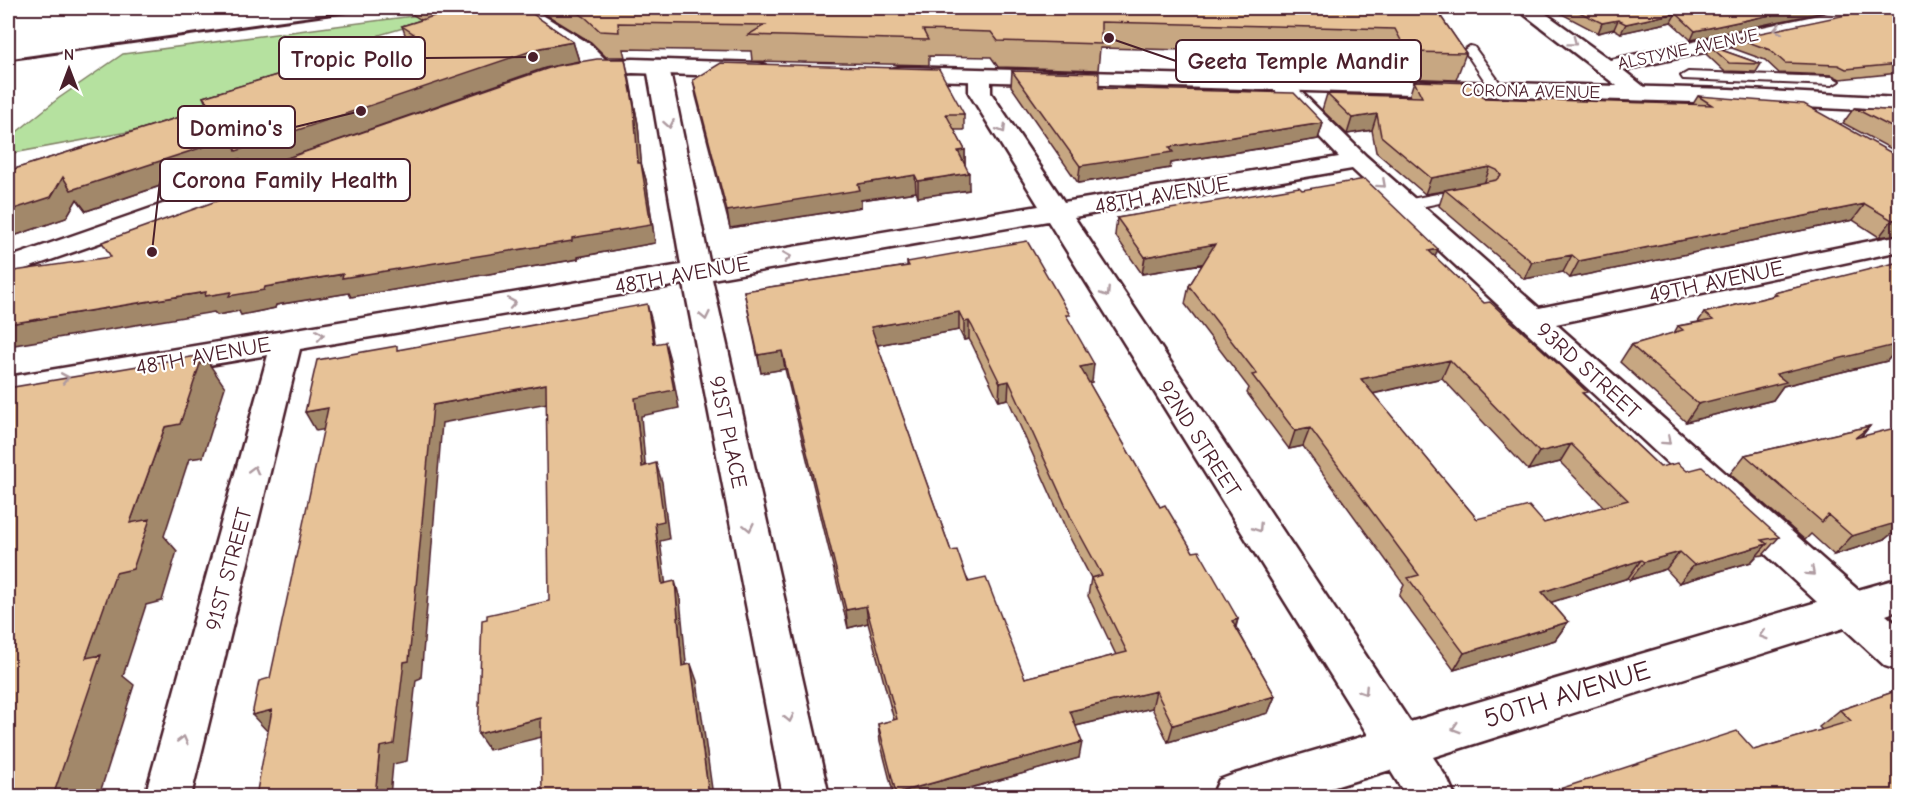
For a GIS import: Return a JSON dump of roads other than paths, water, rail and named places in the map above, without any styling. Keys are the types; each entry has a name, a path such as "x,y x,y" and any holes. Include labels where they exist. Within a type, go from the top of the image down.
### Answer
{"street":[{"path":"518,8 582,49 602,66"},
{"path":"1526,8 1642,94"},
{"name":"ALSTYNE AVENUE","path":"1606,67 1710,54 1876,8"},
{"path":"561,72 602,66 775,70"},
{"name":"91ST PLACE","path":"658,67 696,272 806,796"},
{"name":"CORONA AVENUE","path":"881,74 1642,94 1707,95 1783,92 1899,105"},
{"name":"92ND STREET","path":"980,76 980,93 1054,212 1432,796"},
{"name":"93RD STREET","path":"1280,84 1357,161 1899,653"},
{"path":"1783,92 1822,123"},
{"path":"8,267 308,161"},
{"name":"48TH AVENUE","path":"8,388 1357,161"},
{"name":"49TH AVENUE","path":"1533,319 1899,243"},
{"name":"91ST STREET","path":"168,796 287,341"},
{"name":"50TH AVENUE","path":"1235,796 1899,594"}],"lane":[{"path":"1470,50 1498,90"},
{"path":"1707,95 1682,70 1710,54 1729,54"},
{"path":"1759,65 1783,92"},
{"path":"1688,76 1783,92 1832,81"},
{"path":"1406,205 1484,190"}],"railway":[{"path":"8,60 379,8"}],"place":[{"name":"Geeta Temple Mandir","path":"1109,38"},
{"name":"Tropic Pollo","path":"533,57"},
{"name":"Domino's","path":"361,111"},
{"name":"Corona Family Health","path":"152,252"}]}
